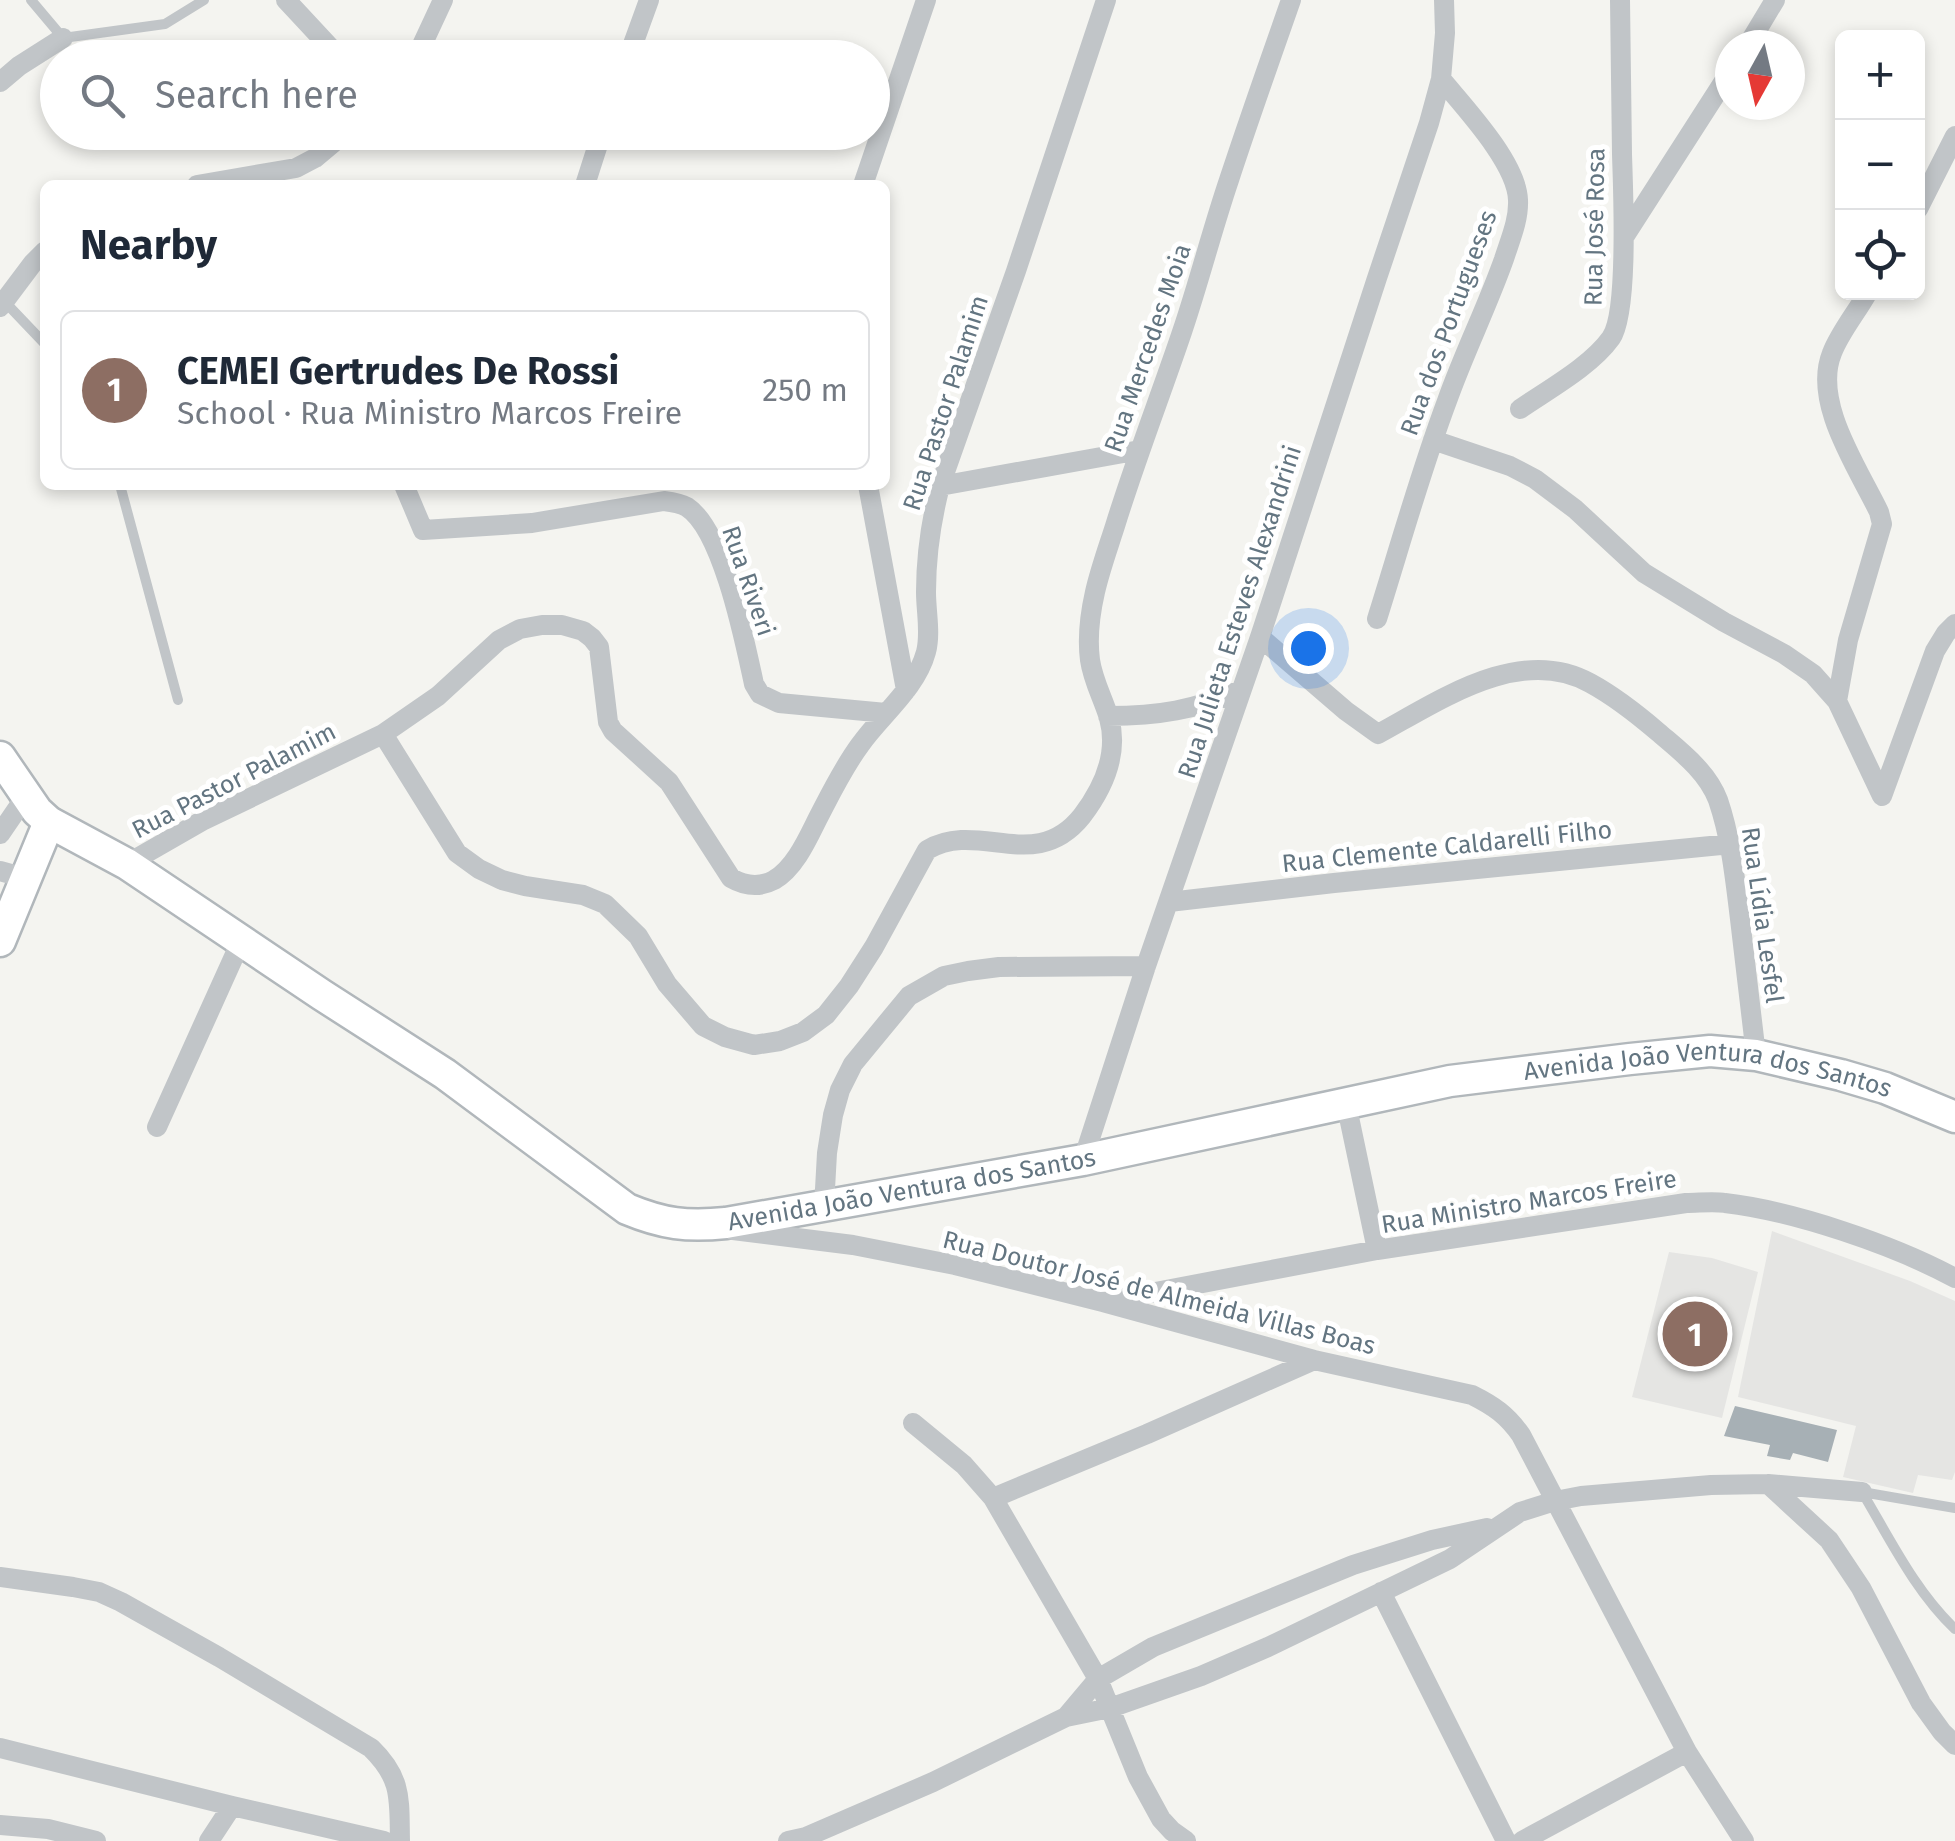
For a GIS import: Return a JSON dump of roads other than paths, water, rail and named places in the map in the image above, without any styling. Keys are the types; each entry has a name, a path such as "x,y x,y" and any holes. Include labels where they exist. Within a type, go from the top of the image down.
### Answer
{"main road":[{"name":"Avenida João Ventura dos Santos","path":"0,757 37,811 50,822 127,864 445,1074 627,1209 675,1224 696,1226 824,1206 1083,1160 1450,1081 1710,1051 1756,1055 1872,1084 1955,1116"},
{"path":"0,941 12,874 50,822"}],"street":[{"path":"286,0 323,40"},
{"path":"425,40 444,0"},
{"path":"635,40 649,0"},
{"path":"890,107 926,0"},
{"name":"Rua Pastor Palamim","path":"127,864 202,821 383,734 438,696 499,640 520,629 562,624 583,631 599,647 608,722 613,731 668,782 731,878 752,886 777,879 792,864 860,745 906,690 922,662 928,637 926,560 940,486 1106,0"},
{"name":"Rua Mercedes Moia","path":"383,734 458,853 502,880 583,895 606,904 638,936 667,984 703,1026 725,1037 754,1044 780,1042 804,1032 826,1016 874,947 926,850 951,841 1032,845 1066,833 1105,781 1114,739 1090,660 1089,628 1096,590 1291,0"},
{"path":"1441,79 1444,0"},
{"name":"Rua José Rosa","path":"1520,409 1582,366 1610,340 1616,328 1624,238 1620,0"},
{"path":"1757,30 1775,0"},
{"path":"0,82 40,53"},
{"name":"Rua dos Portugueses","path":"1377,619 1448,396 1490,300 1515,228 1518,200 1514,181 1483,130 1441,79"},
{"name":"Rua Julieta Esteves Alexandrini","path":"1083,1160 1418,162 1441,79"},
{"path":"1624,238 1715,95"},
{"path":"1925,194 1955,136"},
{"path":"226,180 296,168 325,150"},
{"path":"587,180 596,150"},
{"path":"866,180 876,150"},
{"path":"2,304 40,256"},
{"path":"1837,701 1848,640 1882,524 1828,398 1827,374 1832,352 1863,300"},
{"path":"1433,440 1510,466 1535,479 1575,509 1644,573 1813,674 1837,701 1882,796 1935,650 1955,624"},
{"path":"940,486 1140,450"},
{"name":"Rua Riveri","path":"406,490 423,530 532,523 664,502 679,503 699,518 717,551 760,694 779,703 886,713"},
{"path":"869,490 906,690"},
{"name":"Rua Lídia Lesfel","path":"1260,637 1378,734 1473,682 1508,673 1544,670 1589,682 1644,720 1696,766 1716,795 1730,844 1756,1055"},
{"path":"1108,716 1148,716 1182,710 1241,690"},
{"path":"0,834 26,796"},
{"name":"Rua Clemente Caldarelli Filho","path":"1169,902 1730,844"},
{"path":"157,1127 241,941"},
{"path":"824,1206 830,1134 840,1090 862,1052 909,996 944,976 999,967 1146,966"},
{"path":"1346,1104 1377,1250"},
{"name":"Rua Ministro Marcos Freire","path":"1102,1302 1377,1250 1686,1202 1724,1202 1791,1216 1872,1242 1955,1278"},
{"name":"Rua Doutor José de Almeida Villas Boas","path":"696,1226 853,1244 955,1265 1314,1360 1472,1395 1494,1406 1508,1416 1521,1435 1687,1752 1744,1841"},
{"path":"993,1498 1314,1360"},
{"path":"913,1423 964,1466 993,1498 1098,1679 1138,1777 1161,1818 1186,1841"},
{"path":"1768,1484 1830,1540 1861,1588 1921,1703 1955,1744"},
{"path":"798,1840 933,1782 1066,1717 1110,1708 1218,1669 1450,1558 1520,1512 1580,1496 1711,1485 1768,1484 1862,1492"},
{"path":"1066,1717 1098,1679 1153,1648 1353,1565 1432,1540 1504,1524"},
{"path":"0,1577 99,1592 121,1602 372,1748 394,1776 400,1841"},
{"path":"1381,1592 1506,1841"},
{"path":"0,1748 384,1841"},
{"path":"1522,1841 1687,1752"},
{"path":"209,1841 232,1806"},
{"path":"0,1826 48,1829 96,1841"}],"lane":[{"path":"31,0 63,38 164,24 204,0"},
{"path":"2,304 40,339"},
{"path":"121,490 178,700"},
{"path":"1862,1492 1955,1508"},
{"path":"1862,1492 1919,1586 1955,1629"}],"place":[{"name":"CEMEI Gertrudes De Rossi","path":"1695,1334"}]}
